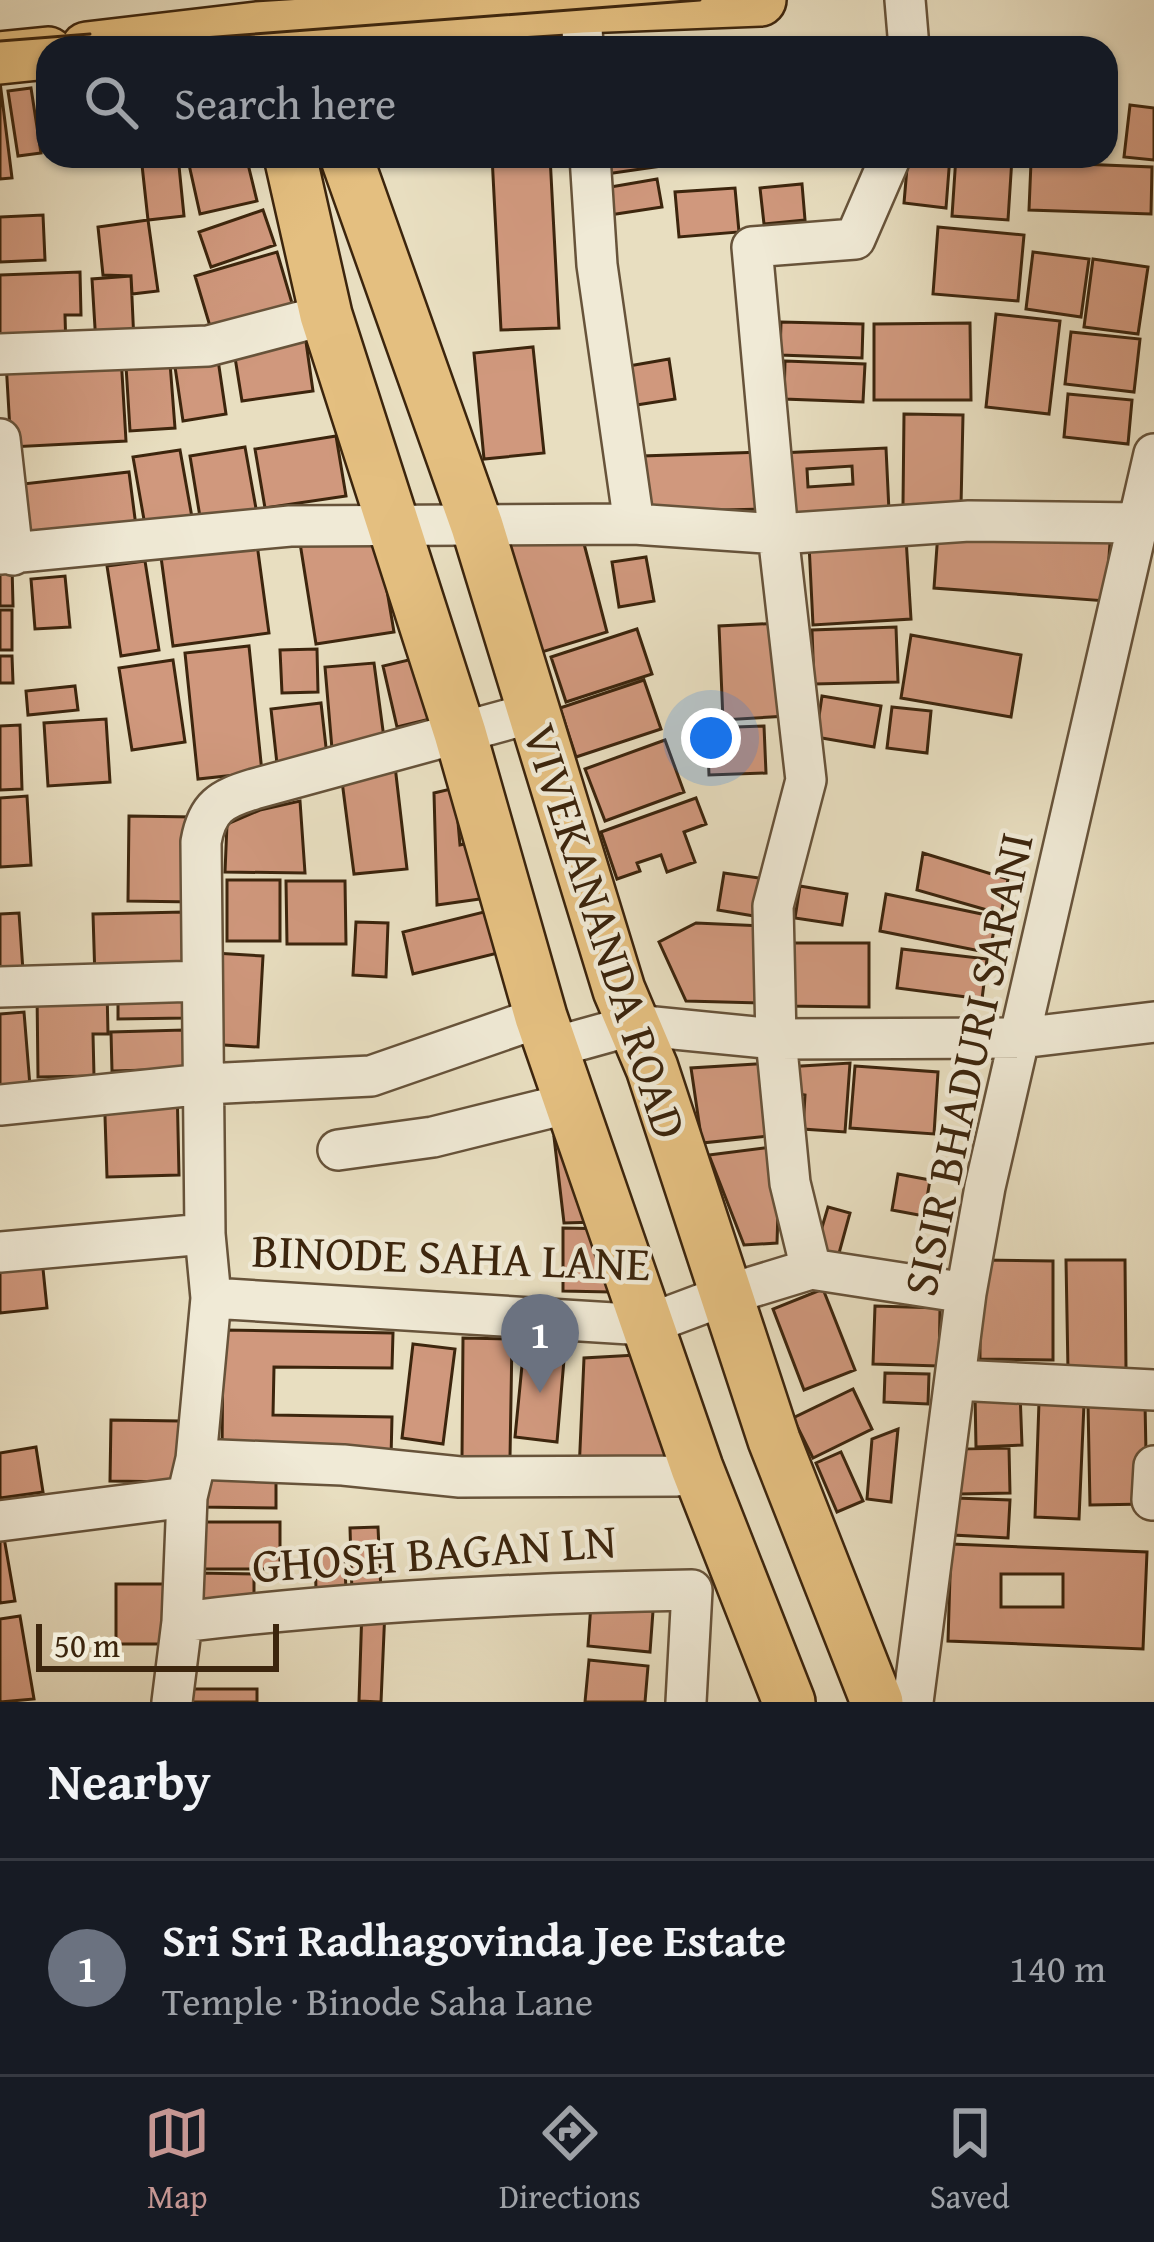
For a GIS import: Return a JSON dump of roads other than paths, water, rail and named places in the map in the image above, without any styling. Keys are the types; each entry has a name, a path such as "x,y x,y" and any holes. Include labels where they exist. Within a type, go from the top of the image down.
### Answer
{"main road":[{"path":"185,36 275,25 582,27 760,0"},
{"path":"0,58 36,54"},
{"name":"VIVEKANANDA ROAD","path":"293,168 326,315 460,733 546,1033 646,1325 789,1702"},
{"name":"VIVEKANANDA ROAD","path":"350,168 477,526 620,990 652,1068 774,1439 877,1702"}],"street":[{"path":"905,0 908,36"},
{"path":"591,168 597,265 634,524"},
{"path":"811,1269 790,1183 776,1039 773,906 806,780 752,247 855,239 886,168"},
{"path":"0,354 208,346 326,315"},
{"path":"0,439 6,555 290,526 634,524 778,534 970,521 1139,523"},
{"name":"SISIR BHADURI SARANI","path":"913,1702 966,1293 985,1187 1154,454"},
{"path":"172,1702 211,1298 205,1234 201,842 205,820 213,806 273,783 532,713"},
{"path":"0,987 202,981"},
{"path":"0,1105 205,1084 371,1076 546,1033 634,1025 776,1039 1021,1038 1154,1022"},
{"path":"338,1150 433,1137 570,1103"},
{"path":"0,1252 205,1234"},
{"name":"BINODE SAHA LANE","path":"211,1298 646,1325 726,1294 811,1269 966,1293"},
{"path":"956,1380 1154,1390"},
{"path":"0,1521 191,1478 343,1465 460,1477 677,1476 698,1468"},
{"name":"GHOSH BAGAN LN","path":"182,1622 294,1608 484,1595 692,1590 686,1702"}],"tram line":[{"path":"229,36 700,0"},
{"path":"64,36 90,34"},
{"path":"0,41 36,38"}],"place":[{"name":"Sri Sri Radhagovinda Jee Estate","path":"540,1393"}]}
